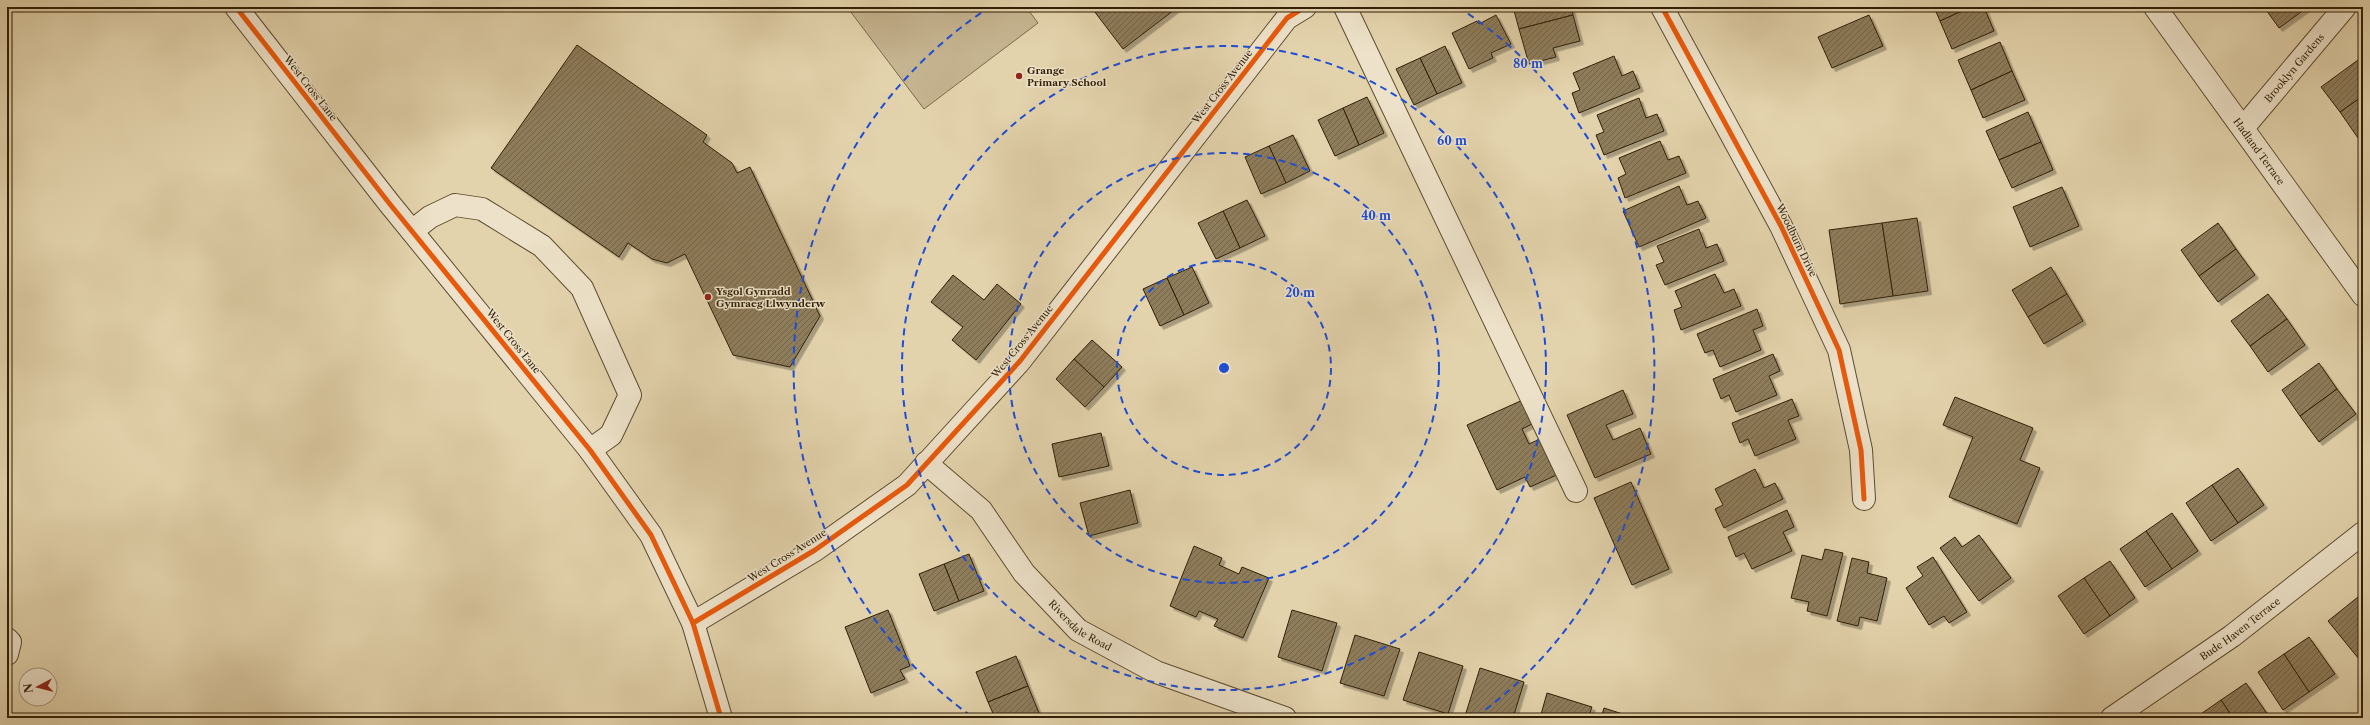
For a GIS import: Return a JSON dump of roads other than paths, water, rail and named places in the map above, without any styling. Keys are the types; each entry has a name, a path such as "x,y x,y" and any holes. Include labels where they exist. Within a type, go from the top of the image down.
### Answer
{"street":[{"name":"West Cross Lane","path":"236,7 412,231 590,450 651,535 693,623 721,718"},
{"name":"West Cross Avenue","path":"693,623 815,550 907,485 1020,361 1287,18 1305,7"},
{"path":"1345,7 1576,491"},
{"name":"Woodburn Drive","path":"1662,7 1781,226 1839,350 1861,450 1864,498"},
{"name":"Hadland Terrace","path":"2155,7 2363,295"},
{"name":"Brooklyn Gardens","path":"2243,128 2345,7"},
{"path":"412,231 430,217 455,206 482,208 542,246 582,288 630,395 611,435 590,450"},
{"name":"Riversdale Road","path":"926,463 981,510 1024,574 1078,630 1156,672 1285,718"},
{"name":"Bude Haven Terrace","path":"2112,718 2232,636 2363,533"},
{"path":"7,639 10,642 7,654"}],"place":[{"name":"Grange Primary School","path":"1019,76"},
{"name":"Ysgol Gynradd Gymraeg Llwynderw","path":"708,297"}]}
